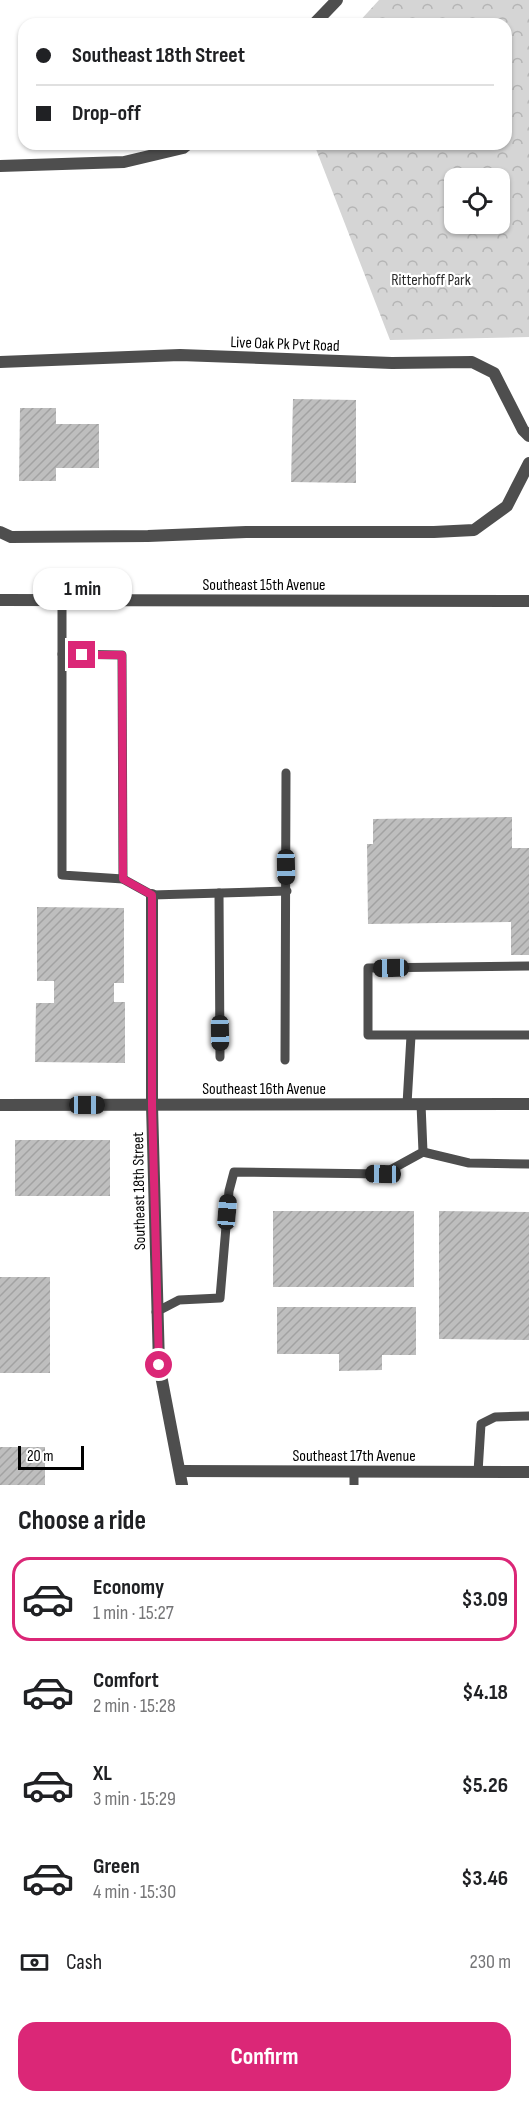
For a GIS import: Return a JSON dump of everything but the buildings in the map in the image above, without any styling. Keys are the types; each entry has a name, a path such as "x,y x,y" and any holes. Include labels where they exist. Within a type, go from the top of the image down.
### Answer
{"street":[{"path":"320,18 337,0"},
{"path":"0,166 124,162 175,150"},
{"name":"Live Oak Pk Pvt Road","path":"0,362 180,356 392,363 472,362 494,373 523,430 529,435"},
{"path":"0,532 10,537 474,530 507,506 529,463"},
{"name":"Southeast 15th Avenue","path":"0,600 529,601"},
{"name":"Southeast 18th Street","path":"152,895 152,1105 156,1312 159,1365 182,1485"},
{"name":"Southeast 16th Avenue","path":"0,1105 529,1104"},
{"name":"Southeast 17th Avenue","path":"180,1471 529,1472"}],"lane":[{"path":"62,600 62,875 123,879 152,895 287,891"},
{"path":"62,654 122,655 123,879"},
{"path":"285,1060 286,773"},
{"path":"219,893 220,1057"},
{"path":"529,966 368,968 368,1035 529,1035"},
{"path":"407,1104 411,1036"},
{"path":"421,1104 423,1152"},
{"path":"156,1312 179,1300 220,1298 229,1191 234,1172 383,1174 423,1152 469,1163 529,1164"},
{"path":"478,1472 481,1424 495,1417 529,1416"},
{"path":"354,1471 354,1485"}],"green space":[{"name":"Ritterhoff Park","path":"379,0 529,0 529,337 390,340 316,150 512,150 512,18 362,18"}],"route":[{"path":"82,655 122,655 123,879 152,895 152,1105 159,1365"}]}
